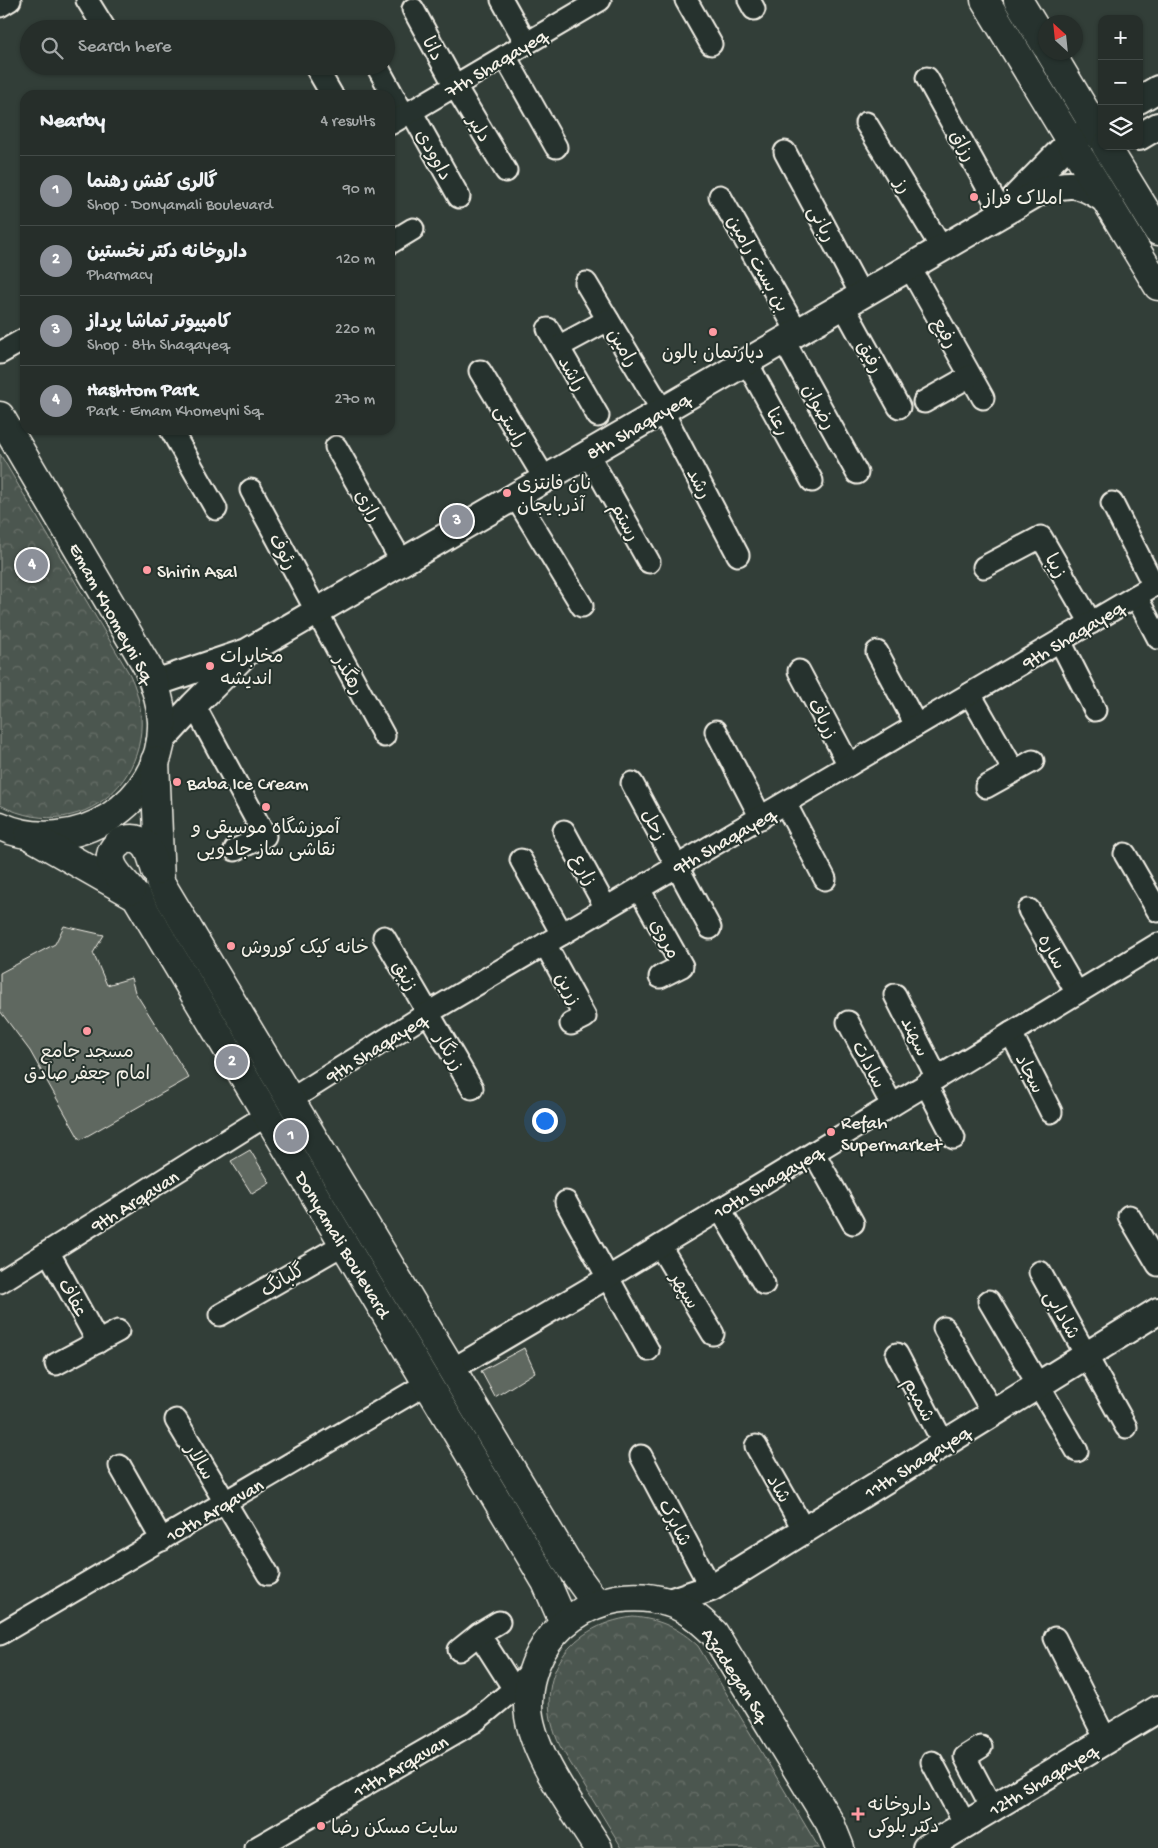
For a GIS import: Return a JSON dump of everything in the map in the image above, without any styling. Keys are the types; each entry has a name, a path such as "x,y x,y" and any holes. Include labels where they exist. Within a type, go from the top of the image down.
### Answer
{"main road":[{"path":"985,0 1158,286"},
{"path":"1018,0 1038,33"},
{"path":"1055,60 1098,125"},
{"path":"1113,150 1158,232"},
{"name":"Emam Khomeyni Sq.","path":"0,416 155,683 162,722 158,752 136,796 105,821 68,835 29,835 0,826"},
{"name":"Donyamali Boulevard","path":"158,752 160,882 570,1568 596,1603"},
{"name":"Donyamali Boulevard","path":"29,835 136,896 546,1582 564,1623"},
{"path":"136,896 114,869 111,861 112,851 118,843 127,839 136,839 144,843 149,849 160,882"},
{"name":"Azadegan Sq.","path":"598,1848 535,1740 528,1704 534,1668 552,1636 564,1623 596,1603 632,1596 668,1602 700,1620 724,1647 830,1823 840,1848"}],"street":[{"path":"0,6 10,0"},
{"path":"87,0 99,20"},
{"path":"502,0 526,44"},
{"name":"7th Shaqayeq","path":"402,117 600,0"},
{"path":"686,0 711,44"},
{"name":"دانا","path":"413,9 454,86"},
{"path":"505,56 556,146"},
{"path":"320,75 329,90"},
{"name":"داوودی","path":"381,75 389,90"},
{"name":"رزاق","path":"928,78 1001,212"},
{"name":"دلیر","path":"454,86 506,171"},
{"path":"1143,98 1158,89"},
{"name":"داوودی","path":"395,103 402,117 459,197"},
{"name":"رز","path":"866,123 941,247"},
{"path":"1143,135 1158,126"},
{"name":"8th Shaqayeq","path":"1001,212 1070,142 1098,140"},
{"path":"1086,169 1099,150"},
{"name":"ربانی","path":"785,152 852,299"},
{"name":"8th Shaqayeq","path":"155,683 248,652 1001,212 1039,192 1072,183 1085,186 1107,201"},
{"name":"بن بست رامین","path":"720,196 790,335"},
{"path":"395,239 413,230"},
{"name":"رفیع","path":"909,266 983,398"},
{"name":"رامین","path":"586,284 662,410"},
{"name":"رفیق","path":"852,299 899,407"},
{"path":"558,347 608,320"},
{"name":"راشد","path":"548,329 598,416"},
{"name":"رضوان","path":"790,335 857,473"},
{"path":"0,353 20,341"},
{"name":"رعنا","path":"746,361 812,481"},
{"name":"راستی","path":"480,371 545,479"},
{"path":"924,402 970,376"},
{"name":"رشد","path":"662,410 738,555"},
{"path":"174,435 216,509"},
{"name":"رازی","path":"336,447 402,562"},
{"name":"رستم","path":"588,454 649,562"},
{"name":"رئوف","path":"251,490 317,612"},
{"path":"515,496 582,606"},
{"path":"1112,503 1156,584"},
{"name":"زیبا","path":"984,567 1041,537 1091,623"},
{"name":"9th Shaqayeq","path":"290,1100 428,1013 1156,584"},
{"path":"1136,596 1158,638"},
{"name":"رهگذر","path":"317,612 384,736"},
{"path":"1060,641 1095,710"},
{"name":"8th Shaqayeq","path":"158,752 194,705 248,652"},
{"path":"877,652 916,725"},
{"name":"زرباف","path":"799,670 849,765"},
{"path":"970,694 1014,771"},
{"path":"194,705 265,836 235,850"},
{"path":"716,731 761,818"},
{"path":"986,787 1033,761"},
{"name":"زحل","path":"632,783 710,928"},
{"path":"785,803 825,879"},
{"name":"زارع","path":"564,831 606,908"},
{"path":"1125,854 1158,911"},
{"path":"522,860 553,939"},
{"name":"مروی","path":"639,889 682,966 660,977"},
{"name":"ساره","path":"1029,910 1077,993"},
{"name":"زنبق","path":"384,937 428,1013"},
{"name":"زرین","path":"553,939 585,1017 571,1024"},
{"name":"10th Shaqayeq","path":"452,1370 1158,944"},
{"name":"سهند","path":"895,995 954,1138"},
{"name":"زرنگار","path":"428,1013 472,1088"},
{"name":"سادات","path":"848,1022 892,1105"},
{"name":"سجاد","path":"1011,1033 1051,1112"},
{"name":"9th Arqavan","path":"0,1282 267,1115"},
{"path":"814,1153 853,1223"},
{"path":"566,1202 648,1350"},
{"path":"720,1209 764,1284"},
{"path":"1129,1216 1158,1265"},
{"name":"گلبانگ","path":"220,1315 344,1244"},
{"name":"سپهر","path":"660,1246 713,1334"},
{"name":"عفاف","path":"49,1253 98,1342"},
{"name":"شادابی","path":"1040,1272 1126,1427"},
{"path":"989,1301 1037,1386 1077,1451"},
{"name":"11th Shaqayeq","path":"668,1602 712,1588 1158,1311"},
{"path":"944,1328 993,1413"},
{"path":"56,1364 118,1330"},
{"name":"شمیم","path":"897,1354 944,1444"},
{"name":"10th Arqavan","path":"0,1634 428,1384"},
{"name":"سالار","path":"176,1420 268,1574"},
{"name":"شاد","path":"756,1446 804,1530"},
{"name":"شاپرک","path":"641,1456 712,1588"},
{"path":"120,1466 162,1540"},
{"path":"459,1650 479,1634 499,1622"},
{"path":"479,1634 514,1689"},
{"path":"1055,1638 1106,1740"},
{"name":"11th Arqavan","path":"256,1848 474,1722 514,1689 534,1668"},
{"name":"12th Shaqayeq","path":"926,1848 1158,1709"},
{"path":"981,1747 965,1757 992,1808"},
{"path":"932,1762 965,1824"}],"green space":[{"path":"0,454 130,675 140,708 140,739 131,767 114,791 91,808 64,817 33,816 0,805"},
{"path":"633,1617 660,1622 676,1629 698,1646 819,1848 622,1848 560,1746 552,1723 549,1700 552,1680 560,1661 572,1645 589,1632 609,1622"}],"building":[{"name":"مسجد جامع امام جعفر صادق","path":"64,926 104,935 93,953 107,985 131,978 135,992 189,1078 80,1140 30,1051 0,1011 0,973 55,944"},
{"path":"250,1150 270,1183 252,1194 231,1161"},
{"path":"524,1348 535,1372 495,1397 481,1371"}],"place":[{"name":"املاک فراز","path":"974,197"},
{"name":"دپارتمان بالون","path":"713,332"},
{"name":"نان فانتزی آذربایجان","path":"507,493"},
{"name":"کامپیوتر تماشا پرداز","path":"457,521"},
{"name":"Hashtom Park","path":"32,565"},
{"name":"Shirin Asal","path":"147,570"},
{"name":"مخابرات اندیشه","path":"210,666"},
{"name":"Baba Ice Cream","path":"177,782"},
{"name":"آموزشگاه موسیقی و نقاشی ساز جادویی","path":"266,807"},
{"name":"خانه کیک کوروش","path":"231,946"},
{"name":"مسجد جامع امام جعفر صادق","path":"87,1031"},
{"name":"داروخانه دکتر نخستین","path":"232,1062"},
{"name":"Refah Supermarket","path":"831,1132"},
{"name":"گالری کفش رهنما","path":"291,1136"},
{"name":"داروخانه دکتر بلوکی","path":"858,1814"},
{"name":"سایت مسکن رضا","path":"321,1826"}]}
